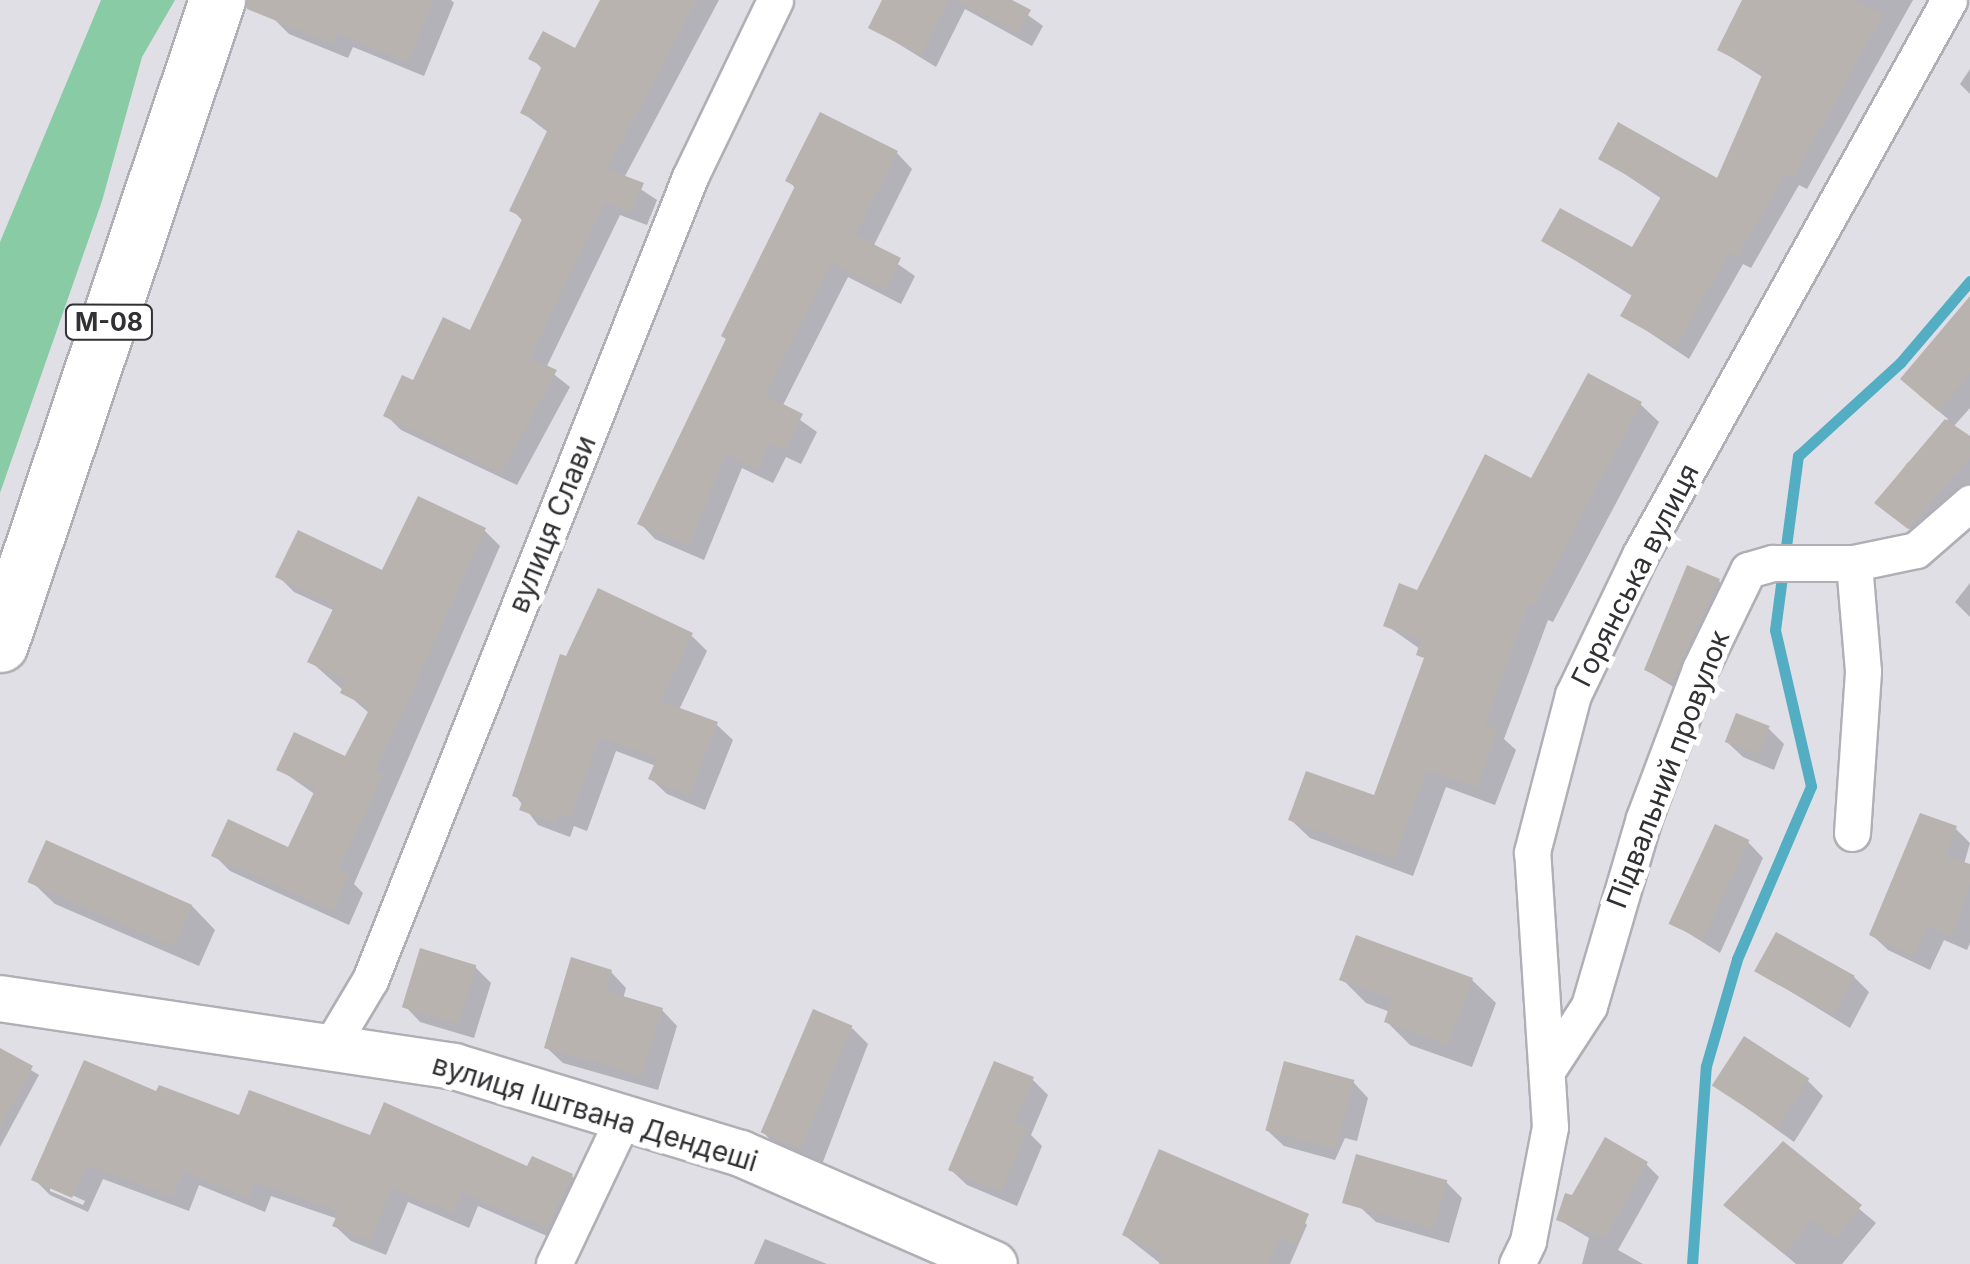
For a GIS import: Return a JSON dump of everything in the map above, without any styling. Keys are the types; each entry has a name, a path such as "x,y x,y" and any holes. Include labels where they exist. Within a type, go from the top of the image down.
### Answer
{"highway":[{"name":"М-08","path":"0,644 217,0"}],"street":[{"name":"вулиця Слави","path":"330,1047 370,980 690,177 775,0"},
{"name":"Горянська вулиця","path":"1517,1264 1544,1171 1550,1066 1530,909 1532,852 1573,694 1640,556 1949,0"},
{"name":"Підвальний провулок","path":"1550,1066 1588,1006 1617,894 1736,588 1748,570 1785,562 1854,563 1916,550 1970,503"},
{"path":"1852,833 1863,671 1854,563"},
{"name":"вулиця Іштвана Дендеші","path":"0,998 454,1066 740,1152 994,1264"},
{"path":"554,1264 623,1119"}],"green space":[{"path":"101,0 175,0 142,57 102,201 0,493 0,242"}],"building":[{"path":"247,0 434,0 408,62 337,33 333,44 247,9"},
{"path":"600,0 697,0 607,169 644,183 632,212 605,202 530,358 557,370 502,473 383,416 402,375 413,380 443,317 470,330 523,217 509,211 549,127 520,113 542,66 528,59 543,31 575,48"},
{"path":"882,0 949,0 921,55 868,28"},
{"path":"957,0 1012,0 1031,10 1017,34"},
{"path":"1742,0 1854,0 1883,14 1793,178 1785,174 1737,257 1729,253 1676,347 1620,316 1633,293 1541,241 1560,208 1632,247 1662,195 1598,159 1618,122 1717,178 1763,73 1717,50"},
{"path":"820,112 898,151 855,235 901,258 885,290 832,263 765,395 803,414 785,450 770,443 757,470 726,454 689,546 637,524 726,339 721,336 795,186 785,181"},
{"path":"1970,296 1970,374 1938,411 1900,379"},
{"path":"1588,373 1642,402 1534,605 1529,603 1485,724 1498,729 1477,788 1427,770 1394,859 1288,820 1306,771 1374,795 1424,658 1416,655 1421,640 1383,626 1399,583 1417,590 1485,454 1531,478"},
{"path":"1945,419 1970,436 1970,458 1908,529 1874,503"},
{"path":"418,496 486,528 376,771 384,775 338,870 349,875 333,911 211,856 228,819 288,847 316,788 276,770 294,732 345,756 370,708 340,693 346,680 307,662 335,605 275,577 298,530 382,570"},
{"path":"1687,565 1720,579 1672,682 1644,670"},
{"path":"598,588 693,633 661,701 718,722 689,796 648,779 657,758 600,737 571,817 558,813 555,823 519,810 523,800 512,796 560,654 566,656"},
{"path":"1736,713 1770,726 1758,755 1725,742"},
{"path":"1920,813 1957,826 1946,856 1970,864 1970,886 1952,937 1928,926 1914,957 1869,935"},
{"path":"1715,824 1749,840 1703,940 1669,924"},
{"path":"46,840 192,905 173,947 27,882"},
{"path":"1776,932 1855,976 1833,1015 1754,971"},
{"path":"1356,935 1473,978 1448,1045 1384,1022 1392,999 1339,980"},
{"path":"420,948 476,965 458,1025 402,1007"},
{"path":"571,957 612,970 606,991 663,1008 642,1076 544,1048"},
{"path":"813,1009 853,1026 800,1149 761,1132"},
{"path":"1744,1036 1809,1078 1777,1128 1712,1085"},
{"path":"0,1048 33,1066 0,1128"},
{"path":"84,1060 156,1091 159,1085 239,1115 249,1090 370,1135 384,1102 527,1166 532,1156 573,1174 547,1229 462,1192 453,1214 392,1188 370,1241 332,1226 339,1211 255,1182 249,1198 183,1171 173,1197 87,1165 72,1198 31,1180"},
{"path":"994,1061 1034,1077 1015,1122 1028,1128 1001,1192 948,1170"},
{"path":"1284,1061 1355,1080 1336,1149 1265,1131"},
{"path":"1605,1137 1648,1162 1605,1237 1556,1220 1565,1193 1572,1195"},
{"path":"1783,1141 1862,1205 1835,1238 1812,1219 1784,1254 1723,1205"},
{"path":"1159,1149 1309,1214 1296,1245 1280,1238 1269,1264 1159,1264 1163,1254 1122,1235"},
{"path":"1356,1154 1447,1180 1433,1229 1342,1203"}],"waterway":[{"path":"1692,1264 1706,1066 1737,959 1811,786 1775,630 1798,456 1900,363 1970,281"}]}
